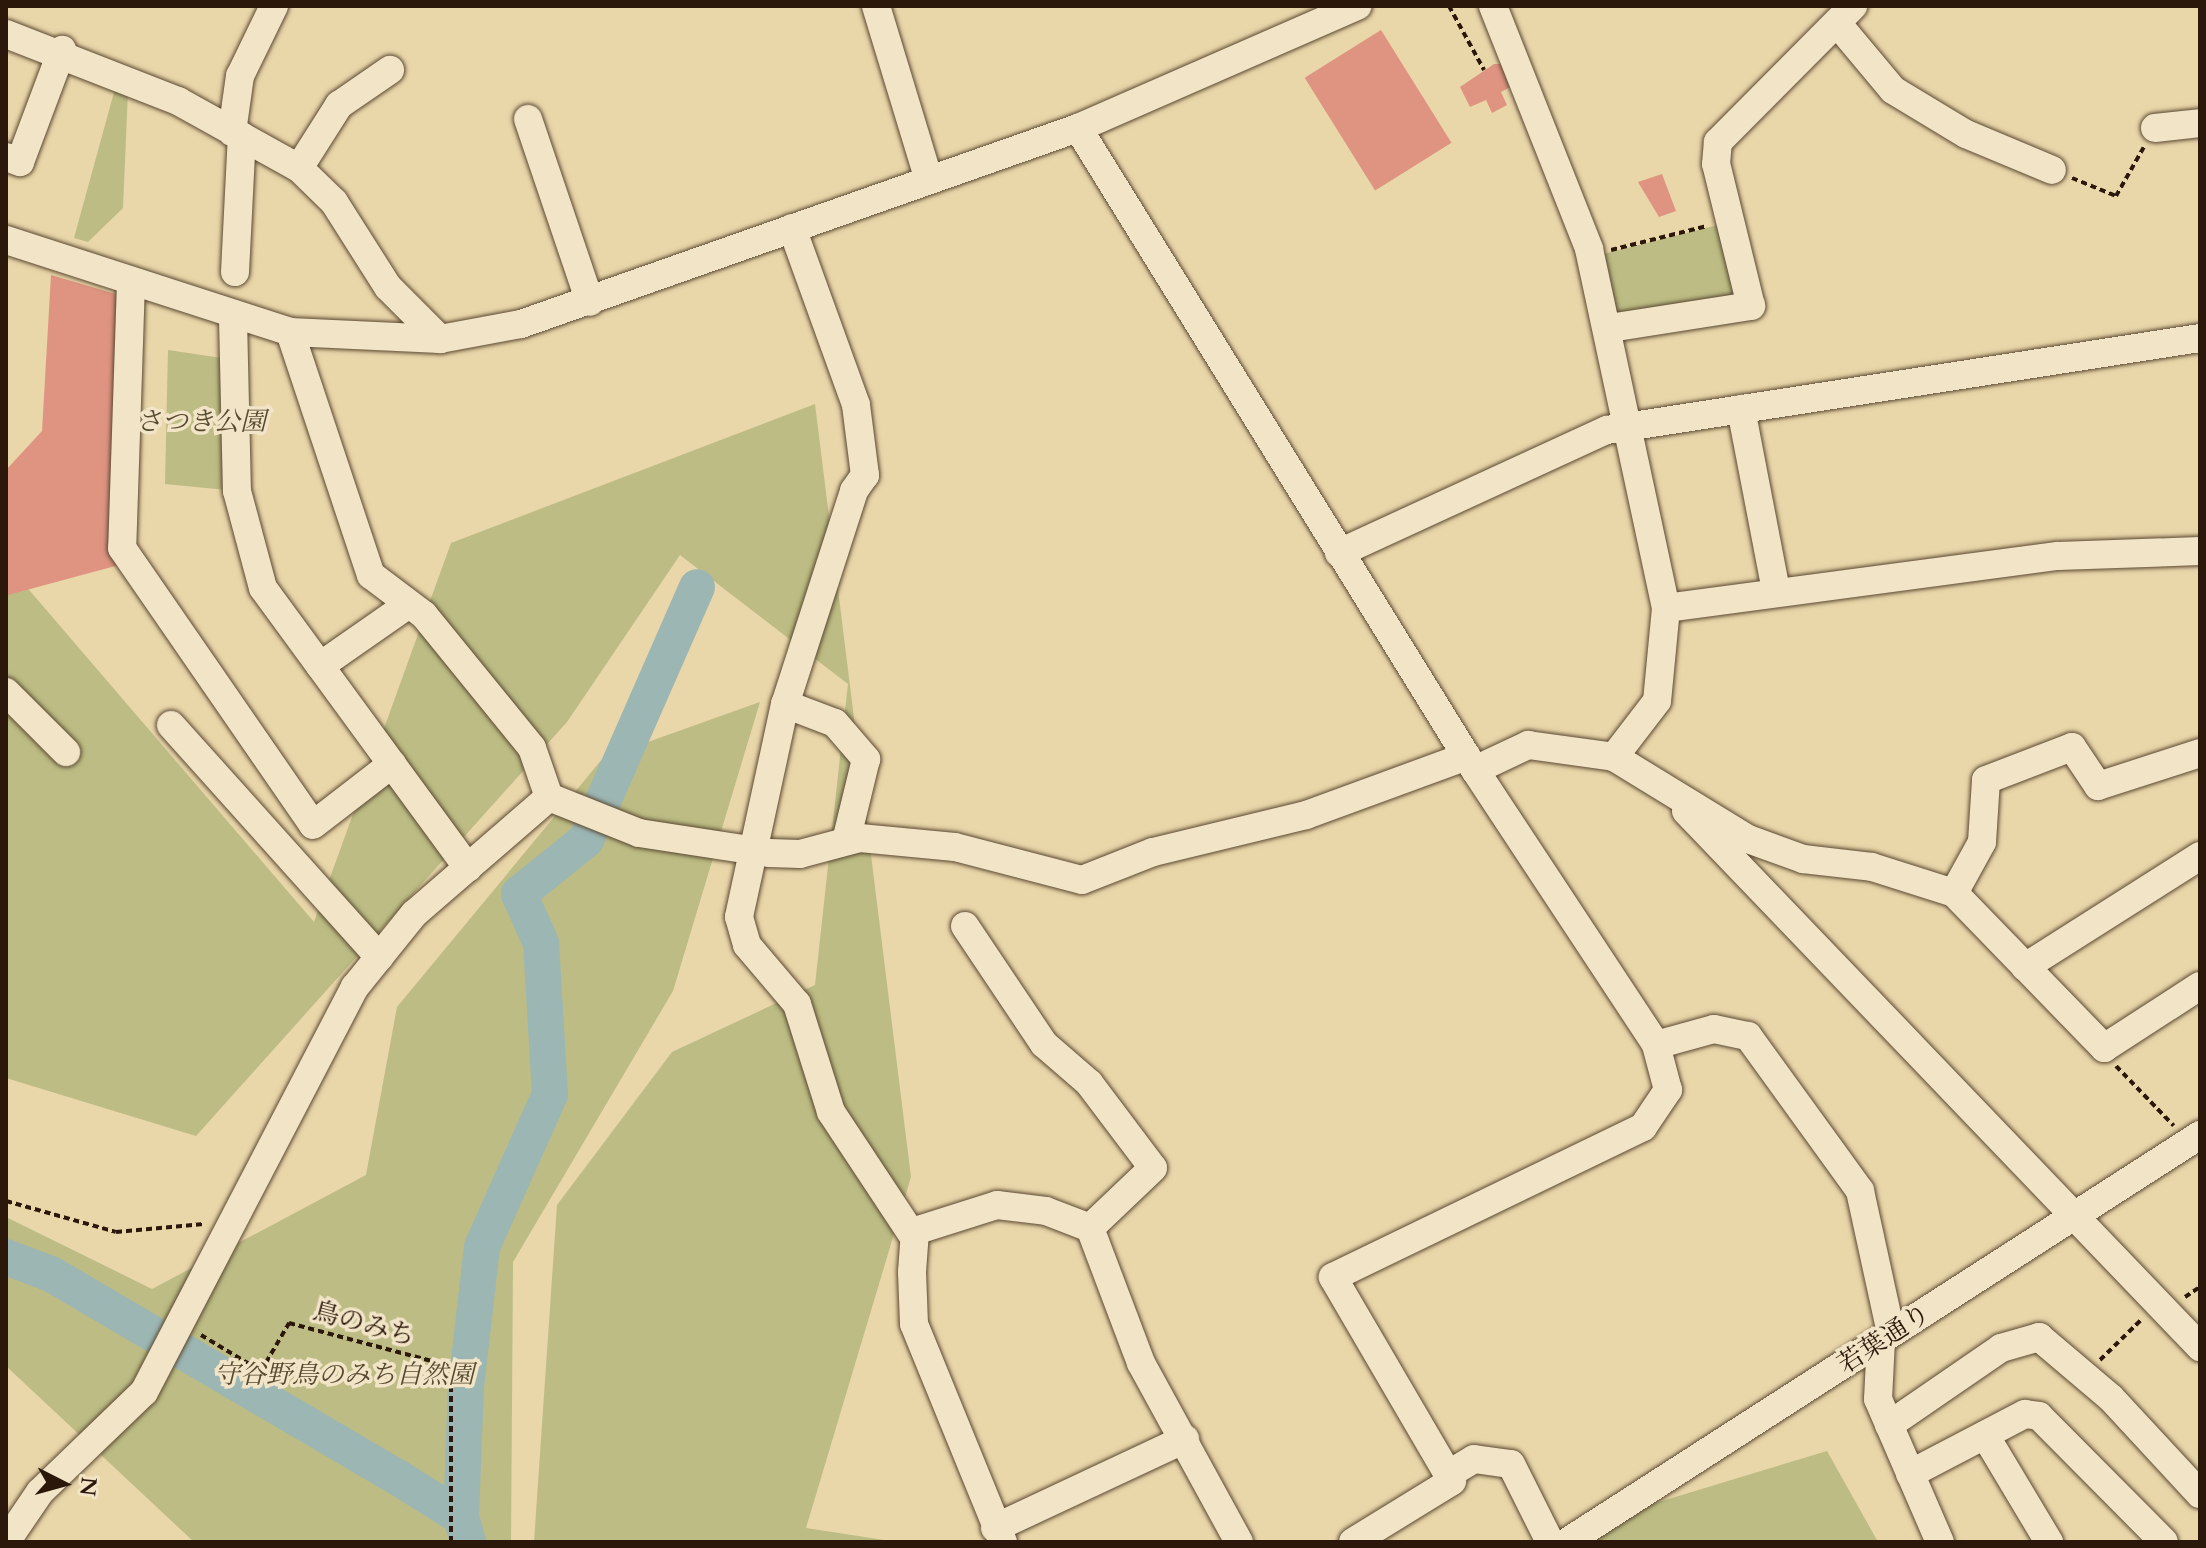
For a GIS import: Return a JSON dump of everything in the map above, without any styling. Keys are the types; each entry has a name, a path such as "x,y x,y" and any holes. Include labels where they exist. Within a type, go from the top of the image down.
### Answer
{"street":[{"path":"235,272 240,76 274,6"},
{"path":"876,6 929,180"},
{"path":"6,240 290,332 440,339 590,302 1078,128 1357,6"},
{"path":"1493,6 1589,252 1610,328 1666,608 1657,701 1614,757"},
{"path":"1610,328 1751,306 1730,219 1718,142 1845,15 1893,90 1966,134 2052,170"},
{"path":"6,34 62,50 237,134 299,168 334,202 388,287 440,339"},
{"path":"6,157 20,162 62,50"},
{"path":"299,168 339,105 390,70"},
{"path":"528,119 590,302"},
{"path":"2155,128 2200,123"},
{"path":"1078,128 1471,763 1656,1045 1668,1090 1643,1127 1333,1277 1452,1481 1353,1542"},
{"path":"792,228 856,405 865,475 854,491 785,704 740,906 747,945 797,1004 831,1112 913,1236 914,1324 999,1535 1185,1439"},
{"path":"131,282 122,548 313,825 392,764"},
{"path":"233,318 237,491 263,588 468,868"},
{"path":"290,332 371,575 409,604 532,748 549,797 639,833 800,854 846,841 955,847 1082,880 1153,852 1306,815 1528,745 1614,757 1748,839 1803,859 1872,867 1954,893 2104,1048 2200,986"},
{"path":"1339,553 1629,425 2200,338"},
{"path":"1741,409 1776,591"},
{"path":"1666,608 2058,556 2200,551"},
{"path":"320,666 409,604"},
{"path":"6,692 66,752"},
{"path":"785,704 835,723 866,759 846,841"},
{"path":"171,725 379,957"},
{"path":"1954,893 1982,842 1986,780 2072,747 2098,786 2200,753"},
{"path":"1664,788 2073,1219 2200,1347"},
{"path":"6,1542 40,1492 144,1392 355,987 379,957 468,868 549,797"},
{"path":"2025,967 2200,856"},
{"path":"965,926 1044,1044 1089,1083 1153,1168 1090,1228"},
{"path":"1656,1045 1714,1029 1757,1044 1860,1191 1886,1337 1878,1399 1940,1542"},
{"name":"若葉通り","path":"1567,1542 2073,1219 2188,1131"},
{"path":"913,1236 933,1222 997,1205 1046,1211 1090,1228 1141,1363 1239,1542"},
{"path":"1889,1425 2025,1339 2047,1342 2084,1374 2200,1494"},
{"path":"1910,1474 2025,1414 2047,1420 2164,1542"},
{"path":"1985,1435 2049,1542"},
{"path":"1449,1474 1474,1459 1511,1464 1550,1542"}],"path":[{"path":"1449,6 1484,70"},
{"path":"2052,170 2116,196 2155,128"},
{"path":"1589,252 1635,248 1730,219"},
{"path":"2104,1048 2188,1131"},
{"path":"6,1201 116,1232 234,1222"},
{"path":"2178,1301 2200,1287"},
{"path":"2084,1374 2144,1317"},
{"name":"鳥のみち","path":"180,1323 261,1371 289,1323 451,1366 451,1542"}],"green space":[{"path":"116,85 128,90 123,208 88,242 74,238"},
{"path":"1726,223 1743,304 1616,321 1599,255"},
{"name":"さつき公園","path":"168,350 235,360 237,491 165,484"},
{"path":"815,404 911,1177 806,1528 897,1542 534,1542 557,1205 672,1052 815,985 848,684 680,555 567,722 196,1136 6,1078 6,563 314,922 451,543"},
{"name":"守谷野鳥のみち自然園","path":"760,702 673,991 513,1262 511,1542 194,1542 6,1366 6,1217 152,1289 366,1175 397,1007 603,758"},
{"path":"1827,1451 1878,1542 1527,1542"}],"building":[{"path":"1381,30 1451,143 1375,190 1305,78"},
{"path":"1494,64 1504,64 1514,85 1501,92 1507,105 1492,113 1486,100 1470,107 1460,87"},
{"path":"1662,174 1676,211 1659,217 1638,182"},
{"path":"51,275 119,295 119,565 8,595 6,470 42,431"}],"waterway":[{"path":"461,1517 466,1387 482,1247 550,1094 541,943 519,894 586,840 697,587"},
{"path":"6,1257 51,1274 397,1477 461,1517 468,1542"}]}
